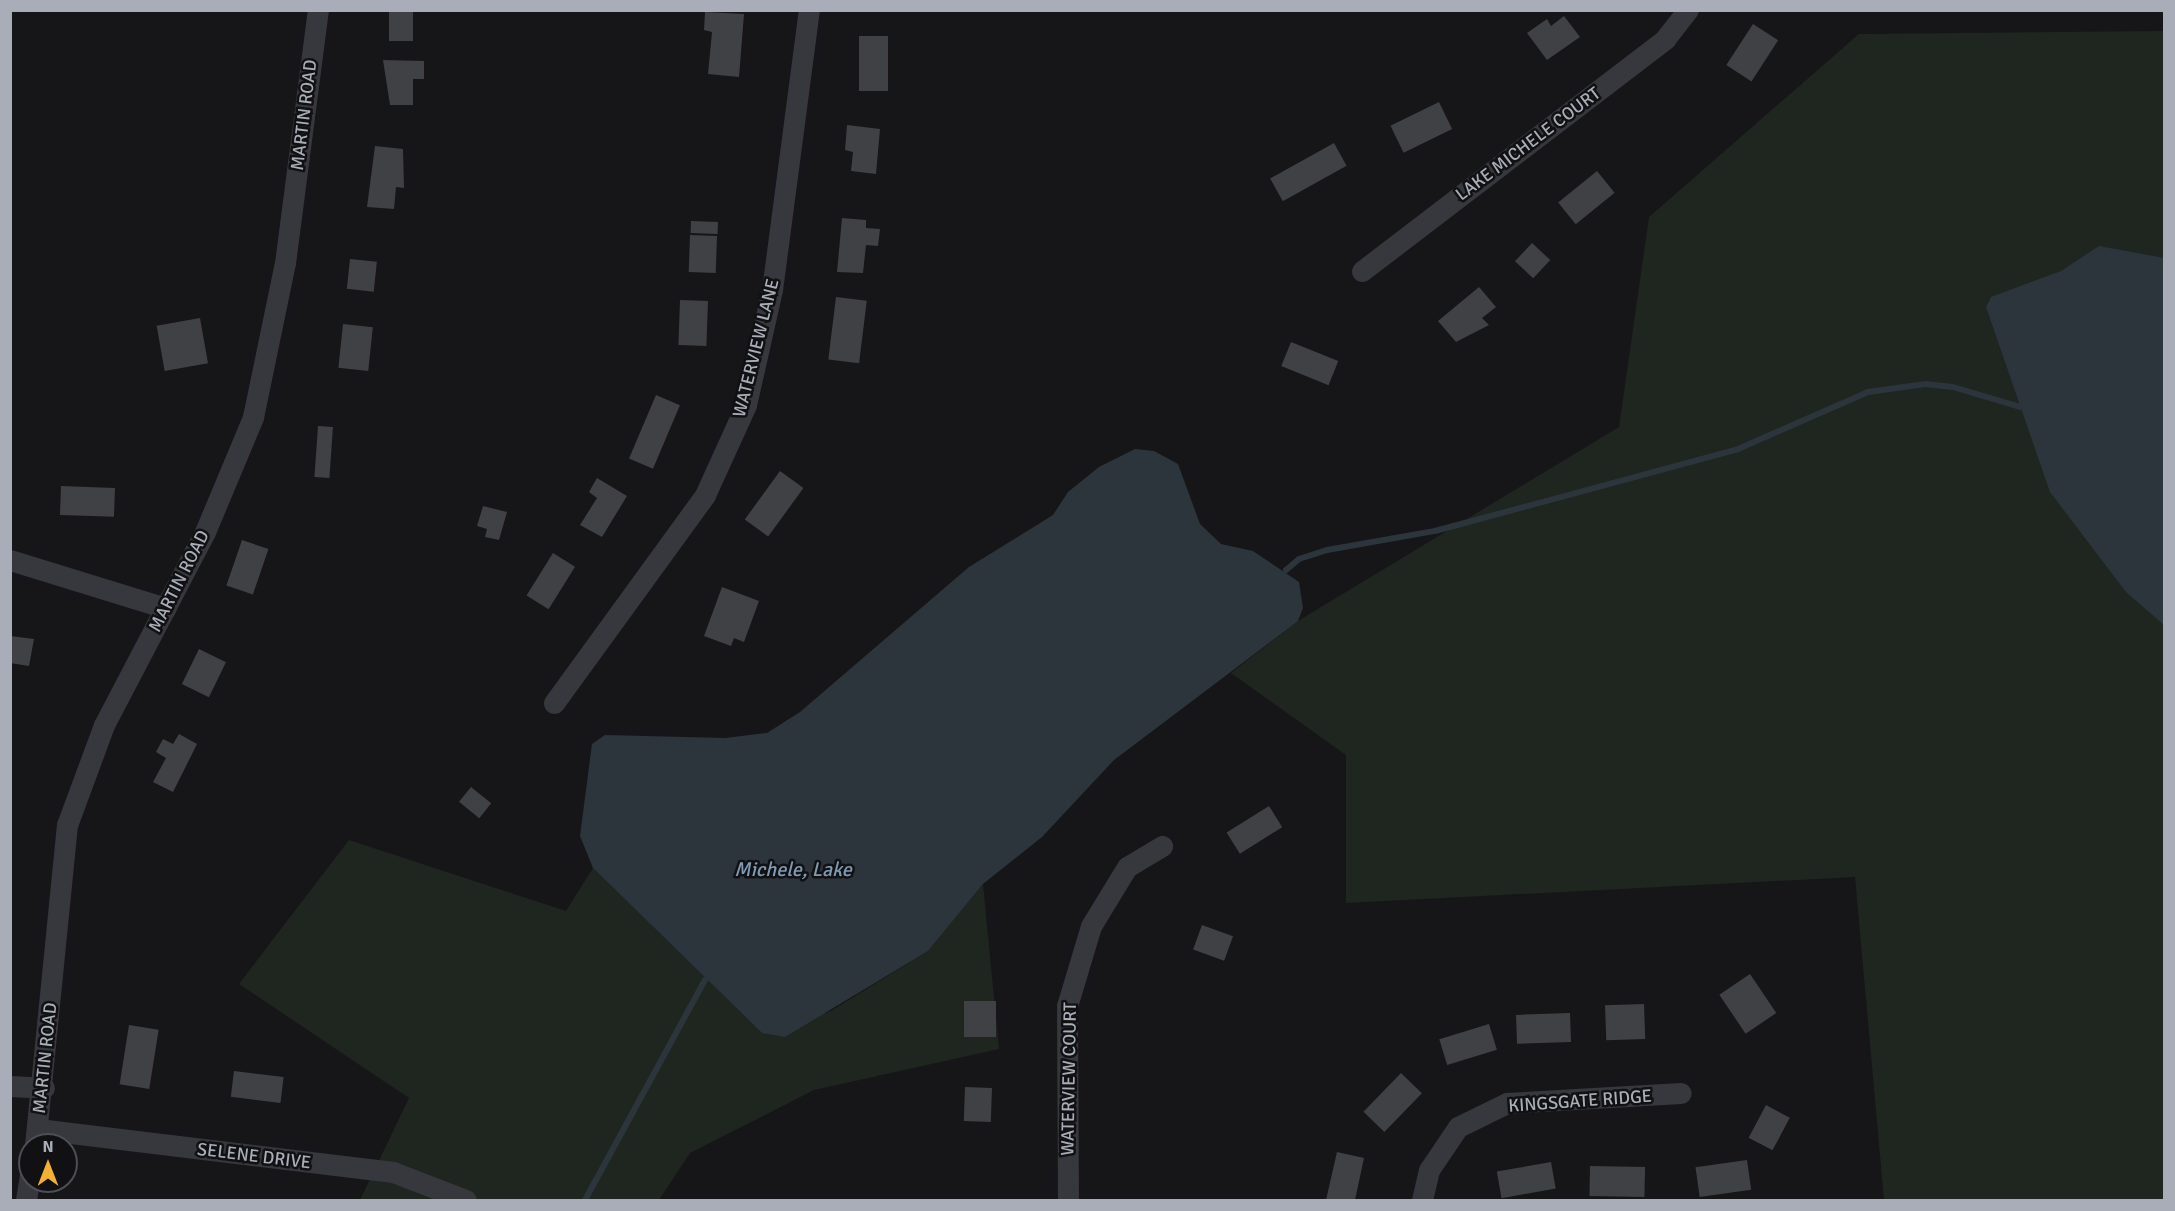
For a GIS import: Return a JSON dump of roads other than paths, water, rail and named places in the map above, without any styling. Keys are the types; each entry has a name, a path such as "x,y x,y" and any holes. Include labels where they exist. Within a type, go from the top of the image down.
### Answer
{"street":[{"name":"MARTIN ROAD","path":"38,1133 44,1088 58,876 76,789 166,608 253,417 285,263 318,10"},
{"name":"WATERVIEW LANE","path":"554,703 705,495 746,405 772,290 809,10"},
{"name":"LAKE MICHELE COURT","path":"1362,271 1665,39 1688,10"},
{"path":"10,560 166,608"},
{"name":"WATERVIEW COURT","path":"1068,1200 1067,1006 1091,926 1127,867 1162,846"},
{"path":"10,1086 44,1088"},
{"name":"KINGSGATE RIDGE","path":"1422,1200 1429,1170 1458,1127 1507,1103 1681,1093"},
{"name":"SELENE DRIVE","path":"78,1141 393,1172 466,1200"}],"water":[{"path":"2099,246 2164,258 2164,625 2126,592 2050,492 1986,307 1991,297 2061,271"},
{"name":"Michele, Lake","path":"1135,449 1154,451 1178,464 1200,524 1221,544 1253,551 1299,582 1303,608 1298,621 1114,760 1042,837 983,884 928,951 785,1037 762,1033 593,868 580,836 592,744 605,735 725,738 767,733 800,712 969,567 1053,515 1068,492 1099,467"}],"waterway":[{"path":"1286,570 1299,559 1327,550 1435,531 1738,449 1868,392 1925,384 1953,387 2020,407"},
{"path":"585,1200 705,980"}]}
